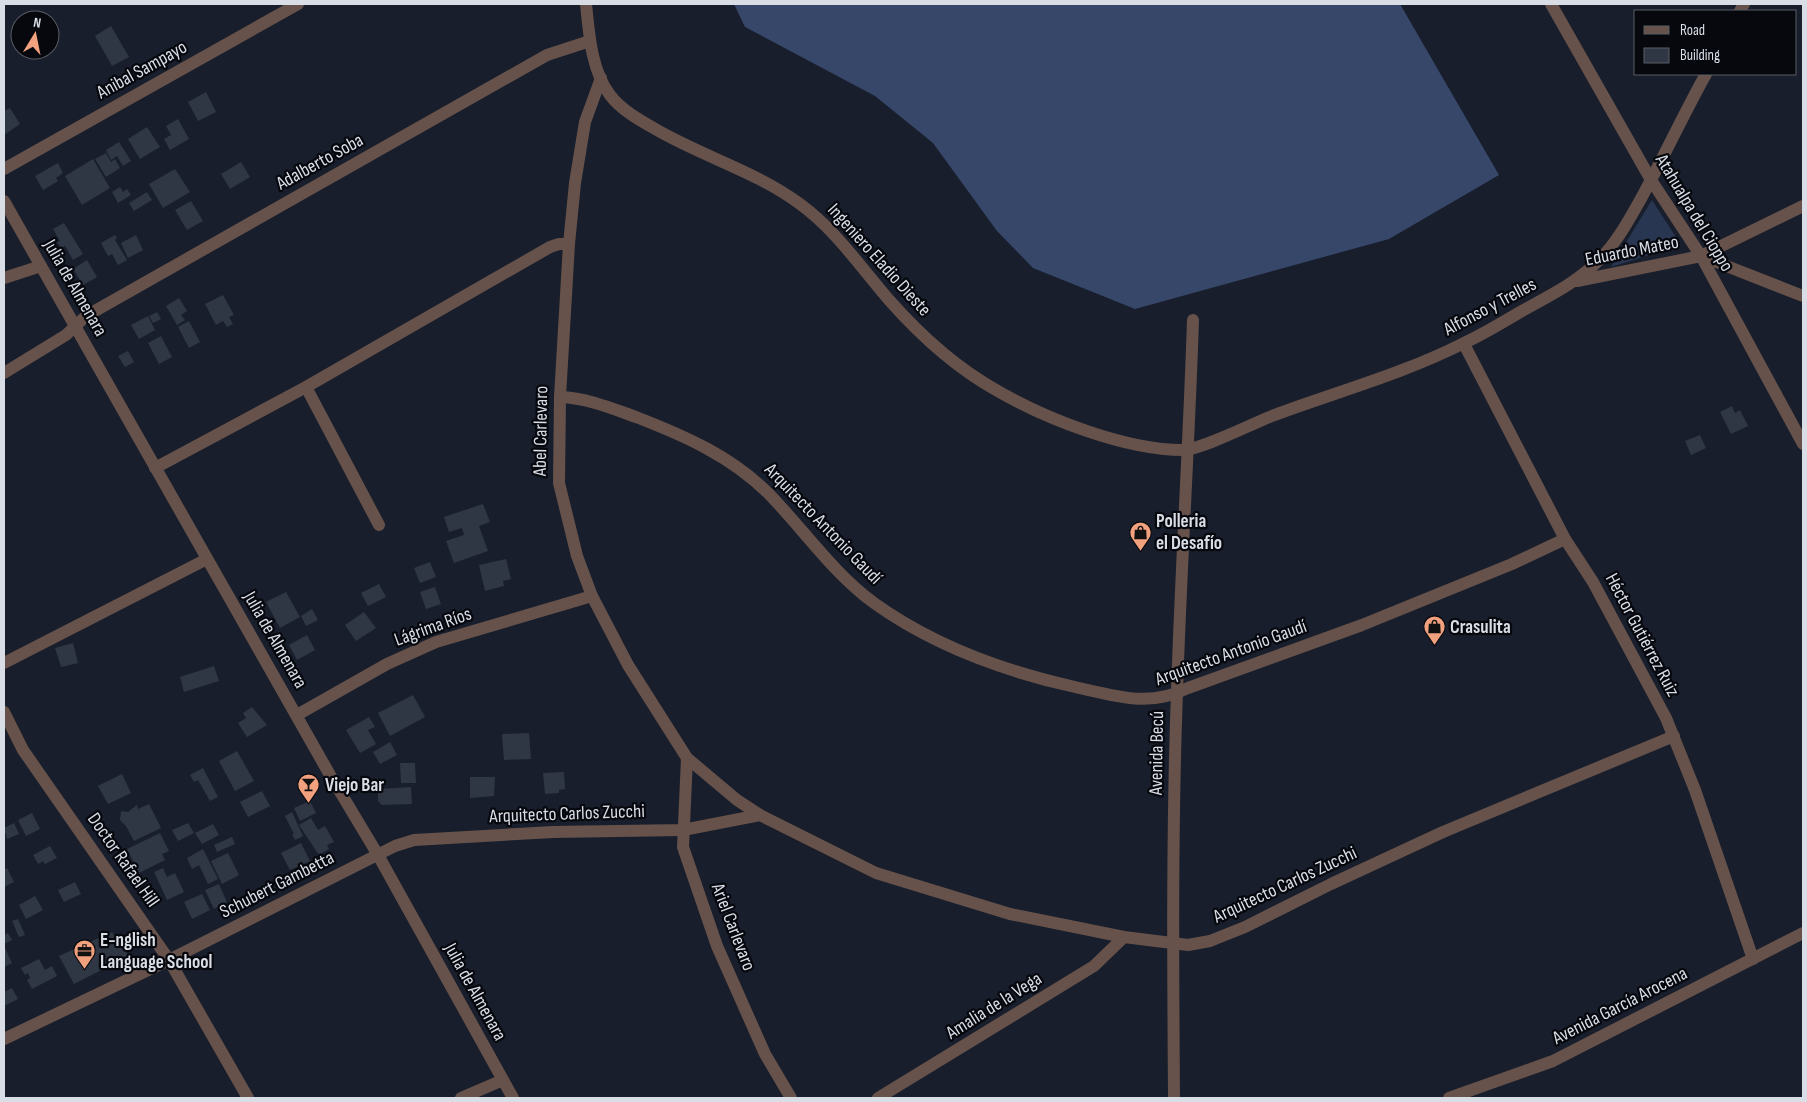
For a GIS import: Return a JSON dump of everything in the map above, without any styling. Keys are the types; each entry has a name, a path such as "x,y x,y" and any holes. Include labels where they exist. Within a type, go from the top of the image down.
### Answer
{"street":[{"name":"Anibal Sampayo","path":"4,169 298,4"},
{"name":"Ingeniero Eladio Dieste","path":"586,4 590,41 601,78 610,95 626,110 677,142 763,181 786,193 808,209 834,234 924,337 950,359 994,389 1066,424 1149,446 1189,450"},
{"name":"Atahualpa del Cioppo","path":"1551,4 1652,180 1701,256 1803,444"},
{"name":"Adalberto Soba","path":"4,374 66,335 94,311 547,55 590,41"},
{"name":"Alfonso y Trelles","path":"1189,450 1271,416 1409,367 1464,344 1577,281 1604,255 1625,226 1652,180 1705,75"},
{"name":"Abel Carlevaro","path":"601,78 585,122 569,244 560,397 559,483 577,556 592,596 628,665 687,758"},
{"name":"Julia de Almenara","path":"4,201 378,855 513,1098"},
{"name":"Eduardo Mateo","path":"1577,281 1701,256 1803,206"},
{"path":"155,468 306,387 550,248 559,244 569,244"},
{"path":"1701,256 1803,296"},
{"path":"4,278 41,266"},
{"name":"Avenida Becú","path":"1174,1098 1172,943 1176,694 1184,504 1189,450 1193,320"},
{"name":"Héctor Gutiérrez Ruiz","path":"1464,344 1565,539 1593,582 1674,736 1701,807 1753,959"},
{"path":"306,387 379,525"},
{"name":"Arquitecto Antonio Gaudí","path":"560,397 593,402 675,432 717,453 748,474 770,495 822,554 872,602 948,647 1020,673 1110,695 1148,700 1176,694 1443,593 1565,539"},
{"path":"4,663 207,559"},
{"name":"Lágrima Ríos","path":"297,715 387,664 436,642 592,596"},
{"name":"Doctor Rafael Hill","path":"4,712 24,750 170,960 248,1098"},
{"name":"Arquitecto Carlos Zucchi","path":"687,758 737,800 760,815 876,873 1010,914 1124,938 1188,945 1210,941 1245,927 1331,884 1443,832 1674,736"},
{"name":"Ariel Carlevaro","path":"687,758 683,847 717,946 765,1054 791,1098"},
{"name":"Arquitecto Carlos Zucchi","path":"378,855 414,840 454,836 683,830 760,815"},
{"name":"Schubert Gambetta","path":"4,1039 170,960 378,855"},
{"name":"Avenida García Arocena","path":"1449,1098 1553,1061 1803,933"},
{"name":"Amalia de la Vega","path":"878,1098 1094,966 1124,938"},
{"path":"461,1098 503,1080"}],"shaded area":[{"path":"734,4 1400,4 1499,175 1389,239 1135,309 1033,268 997,231 933,143 875,96 745,27"},
{"path":"1652,200 1681,245 1611,267"}],"building":[{"path":"111,26 129,57 112,66 95,36"},
{"path":"206,92 216,112 198,121 188,102"},
{"path":"10,108 20,124 4,135 4,111"},
{"path":"178,119 189,139 170,150 164,139 171,135 166,126"},
{"path":"147,127 160,147 140,159 128,139"},
{"path":"119,142 131,161 123,166 117,156 111,160 106,150"},
{"path":"106,153 111,162 115,159 120,168 106,177 95,159"},
{"path":"93,159 110,188 82,205 65,176"},
{"path":"241,162 250,177 230,189 221,174"},
{"path":"58,163 63,173 56,178 58,181 43,190 35,176"},
{"path":"175,169 190,192 163,208 149,184"},
{"path":"120,187 123,192 127,189 131,195 118,203 112,192"},
{"path":"147,192 152,200 134,211 129,203"},
{"path":"191,201 203,221 187,230 175,210"},
{"path":"64,223 83,254 73,260 65,246 61,248 57,242 60,241 53,229"},
{"path":"115,235 117,238 115,240 127,260 118,265 112,254 108,256 101,243"},
{"path":"136,235 143,250 128,258 121,243"},
{"path":"87,260 97,277 83,285 73,269"},
{"path":"223,295 234,315 229,317 233,324 227,327 223,321 216,325 205,304"},
{"path":"179,298 187,311 181,315 185,320 177,325 166,306"},
{"path":"157,312 161,319 153,323 149,316"},
{"path":"148,316 155,330 139,339 131,325"},
{"path":"189,321 200,342 189,348 178,327"},
{"path":"161,336 172,357 159,364 148,343"},
{"path":"128,351 134,362 125,367 118,356"},
{"path":"1732,406 1735,413 1740,410 1748,426 1731,434 1720,412"},
{"path":"1700,435 1706,448 1691,455 1685,441"},
{"path":"483,504 490,522 479,526 488,551 454,563 446,541 464,535 462,528 449,532 444,517"},
{"path":"506,559 511,579 503,581 504,586 485,591 479,565"},
{"path":"430,562 436,577 420,583 414,568"},
{"path":"379,584 386,597 368,606 361,593"},
{"path":"435,587 441,604 426,609 420,592"},
{"path":"286,592 300,617 280,628 266,602"},
{"path":"312,609 318,620 306,626 301,616"},
{"path":"364,612 376,628 356,641 345,625"},
{"path":"307,635 315,650 297,660 289,645"},
{"path":"73,643 78,663 61,667 55,648"},
{"path":"214,666 219,681 184,692 180,677"},
{"path":"413,695 425,717 390,736 378,713"},
{"path":"252,707 267,725 247,737 238,723 246,718 243,713"},
{"path":"369,717 375,727 368,730 376,744 360,753 346,730"},
{"path":"529,733 531,759 504,760 502,734"},
{"path":"390,742 397,755 380,764 373,752"},
{"path":"237,751 254,781 235,791 219,761"},
{"path":"400,763 415,763 416,783 401,783"},
{"path":"203,768 218,797 210,801 198,780 194,782 190,775"},
{"path":"564,772 565,789 559,790 559,793 545,794 543,773"},
{"path":"122,774 131,793 108,804 98,786"},
{"path":"470,777 495,777 494,796 470,798"},
{"path":"411,787 412,804 382,805 378,801 378,789"},
{"path":"262,791 270,806 248,817 240,802"},
{"path":"310,801 316,813 300,821 294,808"},
{"path":"149,804 161,828 134,841 126,826 120,820 121,811 128,812 137,805 138,809"},
{"path":"292,812 303,836 295,840 285,816"},
{"path":"32,813 40,829 26,836 18,820"},
{"path":"311,818 318,830 325,826 334,842 327,845 329,849 319,855 299,825"},
{"path":"14,823 19,834 7,839 4,828"},
{"path":"188,823 194,833 178,841 172,830"},
{"path":"213,824 219,835 202,844 195,833"},
{"path":"160,833 169,851 162,854 165,860 139,873 127,849"},
{"path":"232,837 235,844 217,852 214,845"},
{"path":"301,843 310,861 290,870 281,853"},
{"path":"50,846 57,858 45,864 43,861 38,864 33,855"},
{"path":"203,849 218,879 208,884 199,865 192,869 187,858"},
{"path":"228,853 239,875 222,884 211,861"},
{"path":"7,868 14,882 4,887 4,870"},
{"path":"163,868 167,877 175,873 184,892 167,900 154,872"},
{"path":"75,882 81,894 64,902 58,890"},
{"path":"219,884 227,902 214,909 205,890"},
{"path":"202,894 210,910 192,919 184,902"},
{"path":"35,896 43,910 26,919 19,905"},
{"path":"18,919 25,935 19,937 12,921"},
{"name":"E-nglish Language School","path":"112,932 129,956 74,984 59,956"},
{"path":"8,933 12,940 4,944 4,935"},
{"path":"4,946 12,963 4,967"},
{"path":"39,959 45,970 52,966 57,976 32,989 27,980 30,978 28,973 25,975 21,968"},
{"path":"12,988 18,999 4,1006 4,992"}],"place":[{"name":"Polleria el Desafío","path":"1140,551"},
{"name":"Crasulita","path":"1434,646"},
{"name":"Viejo Bar","path":"309,804"},
{"name":"E-nglish Language School","path":"84,970"}]}
